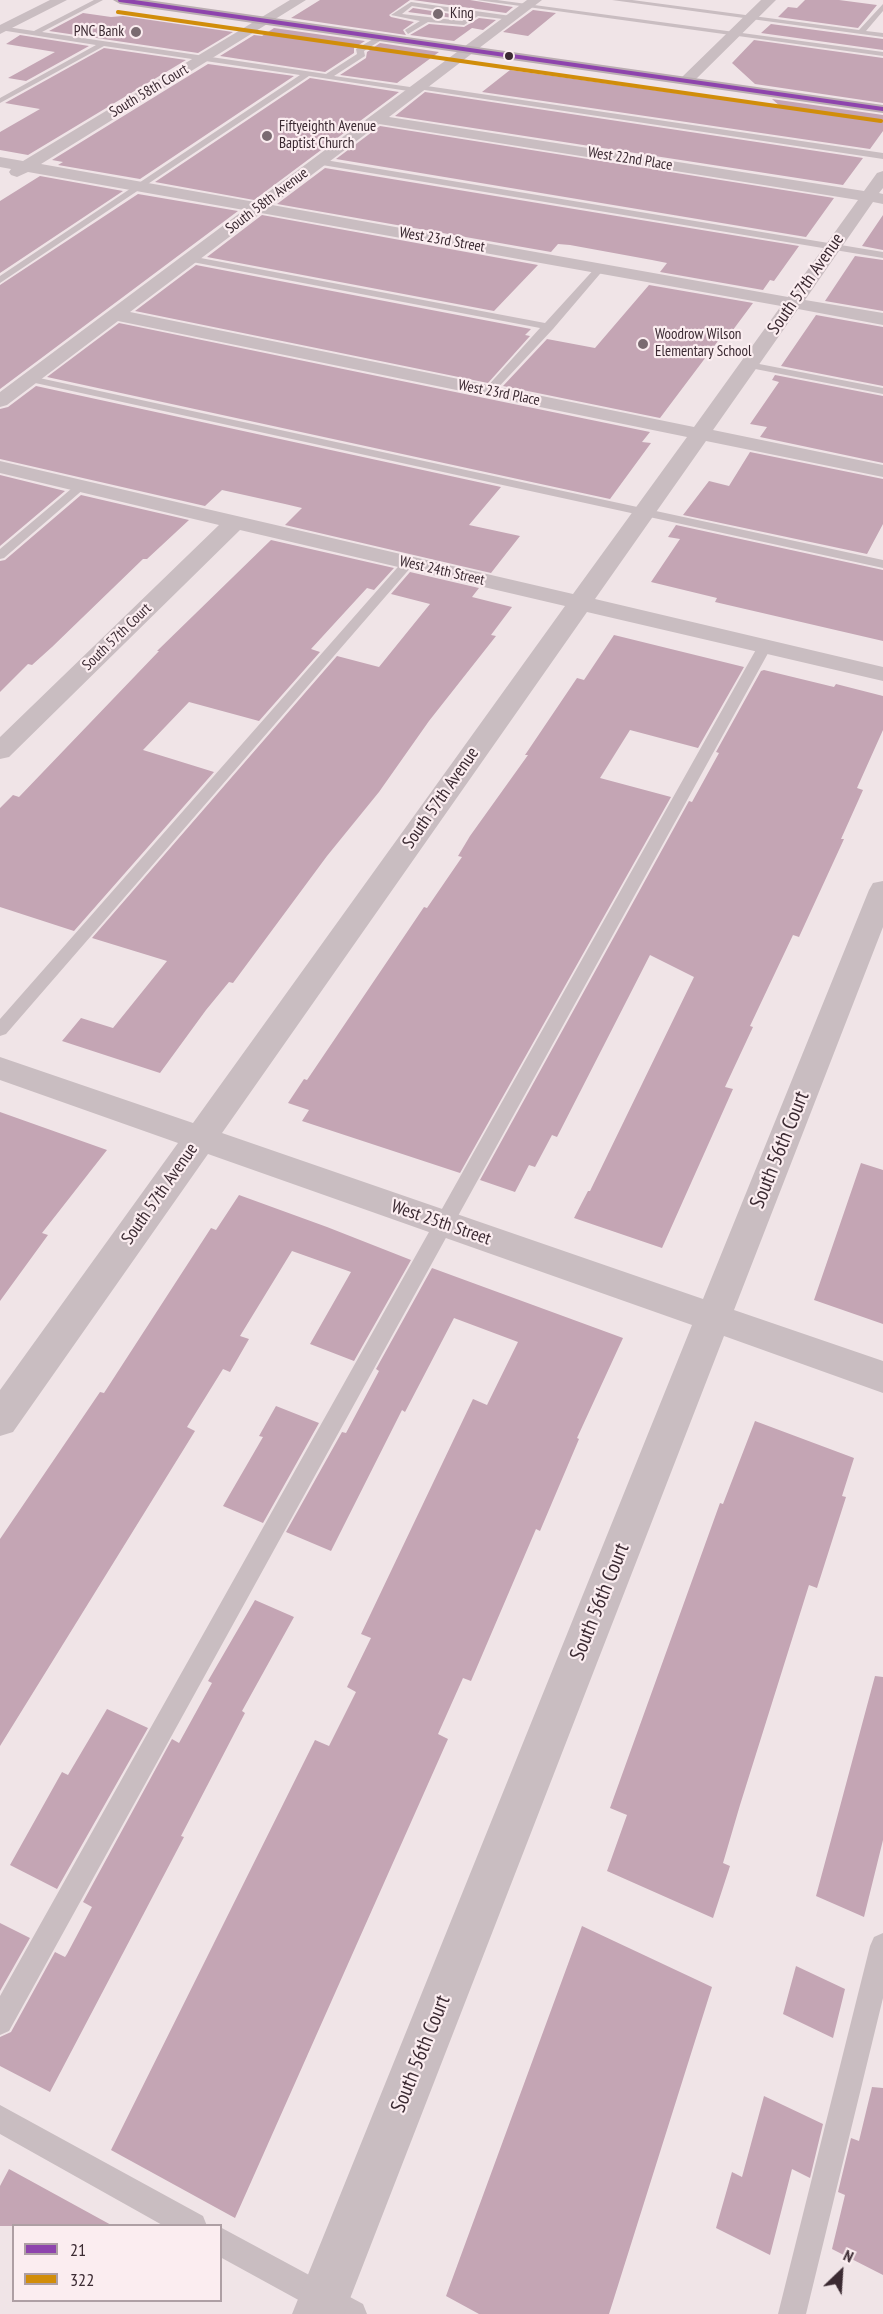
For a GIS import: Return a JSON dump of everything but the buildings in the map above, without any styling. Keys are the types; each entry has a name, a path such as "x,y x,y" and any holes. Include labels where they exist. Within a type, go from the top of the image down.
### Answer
{"main road":[{"path":"120,0 408,32 473,46"},
{"path":"181,0 380,37 473,46 690,77 883,109"},
{"path":"690,77 883,99"}],"street":[{"path":"1,29 60,0"},
{"name":"South 58th Court","path":"26,166 299,0"},
{"path":"690,77 769,0"},
{"name":"South 58th Avenue","path":"0,401 531,3"},
{"name":"West 22nd Place","path":"376,119 878,190"},
{"name":"West 23rd Street","path":"3,170 26,166 883,319"},
{"name":"South 57th Avenue","path":"0,1419 833,247 878,190"},
{"name":"West 23rd Place","path":"115,315 883,471"},
{"name":"West 24th Street","path":"0,467 883,674"},
{"name":"South 57th Court","path":"0,751 235,522"},
{"name":"South 56th Court","path":"332,2309 713,1318 883,890"},
{"name":"West 25th Street","path":"0,1068 883,1377"}],"lane":[{"path":"35,33 99,0"},
{"path":"481,0 531,3 883,54"},
{"path":"616,0 650,2 883,35"},
{"path":"494,2 477,13 464,23 396,15 411,3 477,13 511,18"},
{"path":"861,32 883,6"},
{"path":"408,32 427,20"},
{"path":"1,29 883,156"},
{"path":"327,77 362,54 359,51 380,37"},
{"path":"0,101 104,43"},
{"path":"0,280 307,74"},
{"path":"319,162 883,255"},
{"path":"190,259 549,327"},
{"path":"489,391 600,268"},
{"path":"749,365 883,391"},
{"path":"30,379 883,564"},
{"path":"0,555 81,486"},
{"path":"0,1030 408,563"},
{"path":"0,2022 765,646"},
{"path":"792,2314 883,1946"},
{"path":"0,2119 188,2224"},
{"path":"222,2242 332,2309"}],"transit line":[{"name":"21","path":"120,0 883,109"},
{"name":"322","path":"118,12 881,121"}],"place":[{"name":"King","path":"438,14"},
{"name":"PNC Bank","path":"136,32"},
{"name":"Fiftyeighth Avenue Baptist Church","path":"267,136"},
{"name":"Woodrow Wilson Elementary School","path":"643,344"}]}
